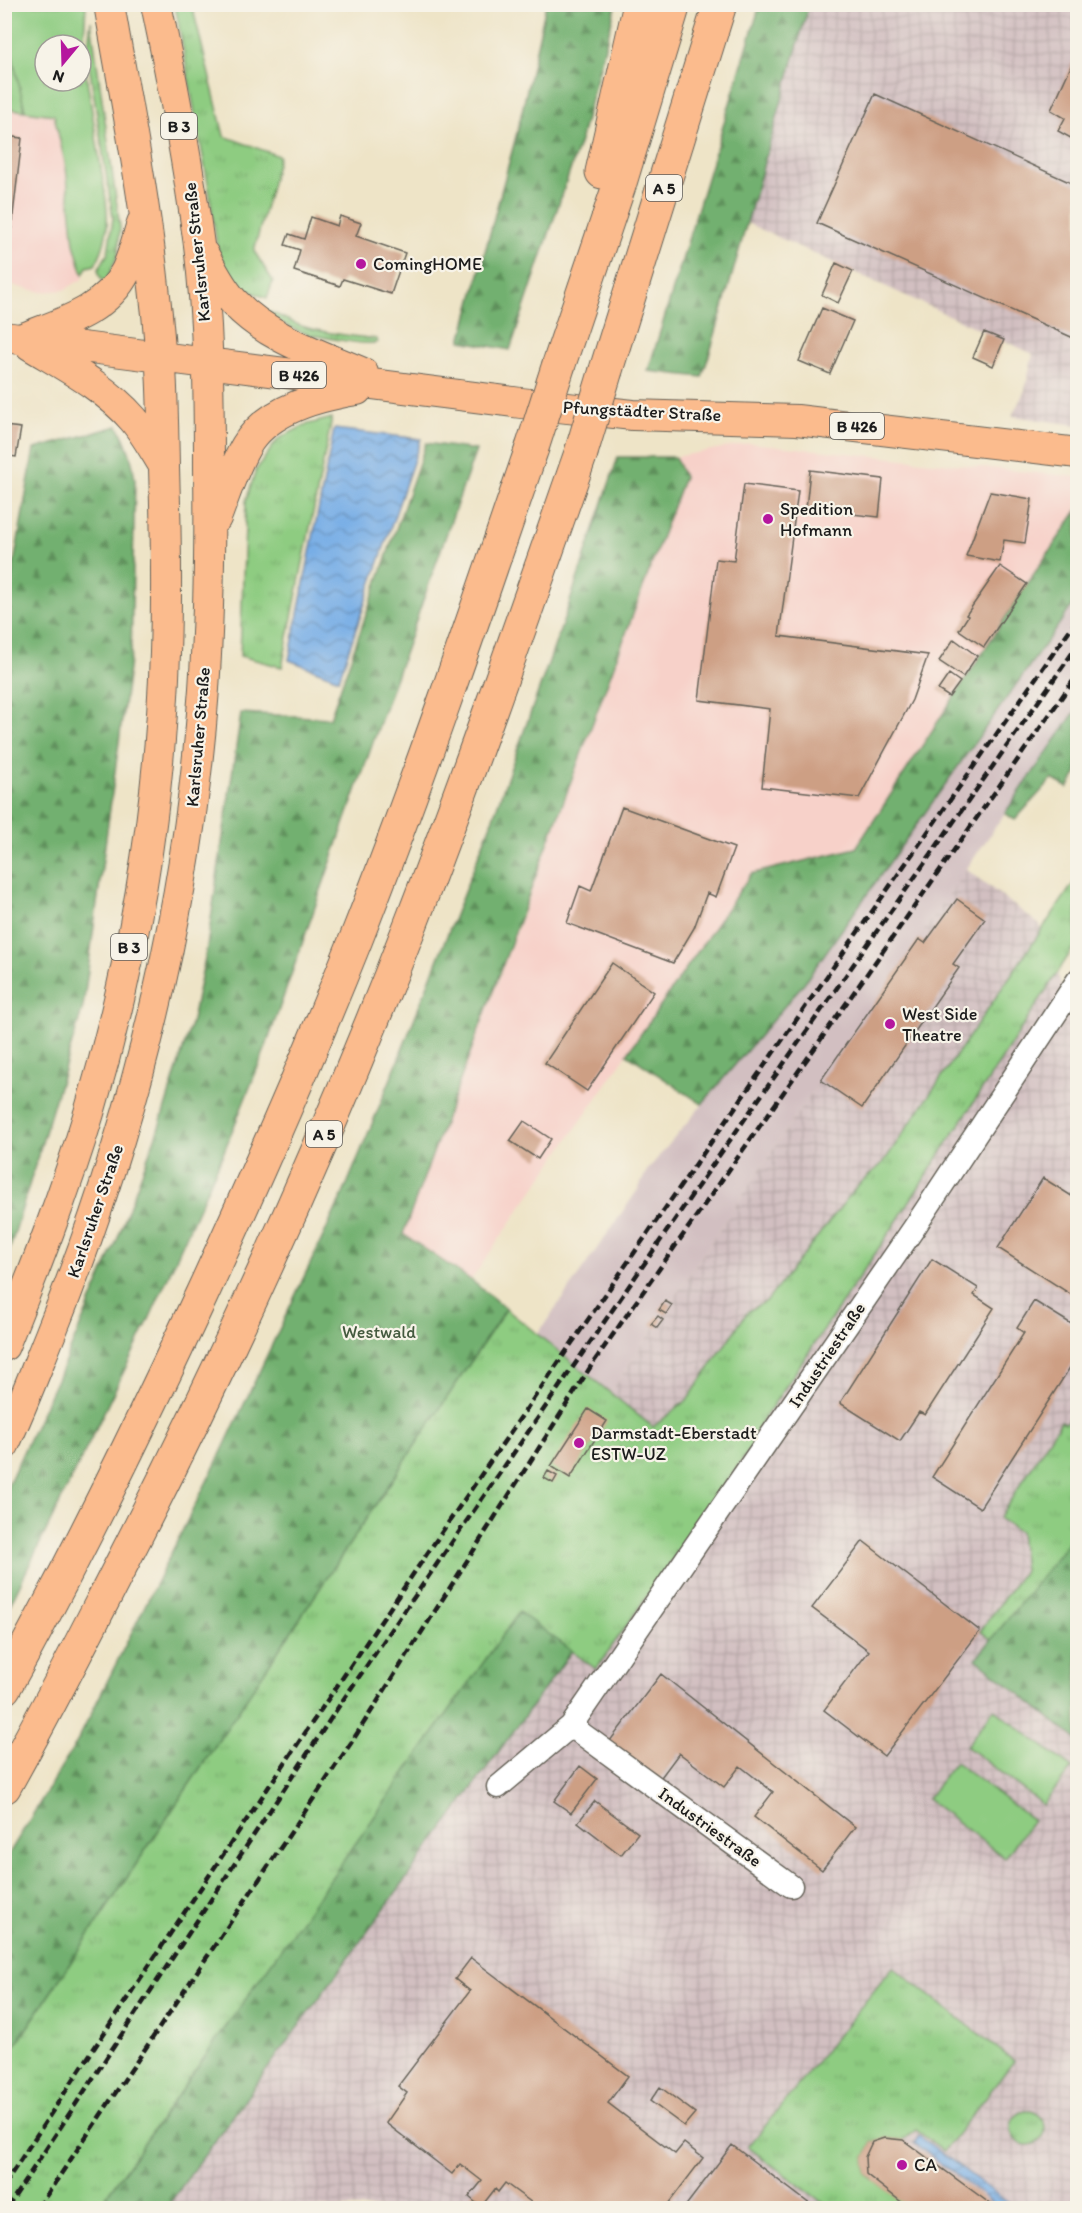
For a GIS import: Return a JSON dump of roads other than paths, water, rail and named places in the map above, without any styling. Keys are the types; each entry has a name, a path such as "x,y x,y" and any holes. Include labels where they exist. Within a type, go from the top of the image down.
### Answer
{"highway":[{"path":"559,364 640,4"},
{"name":"A 5","path":"4,1688 142,1422 244,1203 326,1013 369,905 467,638 532,448 619,186 674,4"},
{"name":"A 5","path":"4,1787 61,1683 177,1456 288,1218 412,922 502,680 581,453 720,4"}],"main road":[{"name":"Karlsruher Straße","path":"4,1346 51,1226 89,1111 127,962 141,886 156,778 167,594 160,358 156,299 145,213 109,4"},
{"name":"Karlsruher Straße","path":"4,1445 68,1290 99,1205 130,1102 159,987 180,881 197,764 204,688 210,534 207,364 199,248 185,157 156,4"},
{"path":"12,338 74,318 93,308 109,295 120,282 130,262 145,213"},
{"name":"B 426","path":"199,248 223,288 243,311 276,334 390,385"},
{"path":"12,338 160,358"},
{"path":"12,338 79,374 120,405 134,420 164,467"},
{"name":"B 426","path":"160,358 207,364"},
{"name":"Pfungstädter Straße","path":"207,364 633,414 797,420 1077,453"},
{"path":"210,534 240,457 259,429 285,412 319,398 390,385"}],"street":[{"name":"Industriestraße","path":"498,1787 571,1726 915,1228 1077,980"},
{"name":"Industriestraße","path":"571,1726 791,1886"}],"water":[{"path":"334,429 421,439 339,679 289,660"},
{"path":"919,2136 1015,2208 1000,2208 914,2143"}],"railway":[{"path":"4,2185 400,1593 805,1007 1078,618"},
{"path":"7,2208 343,1700 716,1160 1078,645"},
{"path":"38,2208 351,1743 593,1363 1078,674"}],"place":[{"name":"ComingHOME","path":"361,264"},
{"name":"Spedition Hofmann","path":"768,519"},
{"name":"West Side Theatre","path":"890,1024"},
{"name":"Darmstadt-Eberstadt ESTW-UZ","path":"579,1443"},
{"name":"CA","path":"902,2165"}],"park label":[{"name":"Westwald","path":"379,1332"}]}
